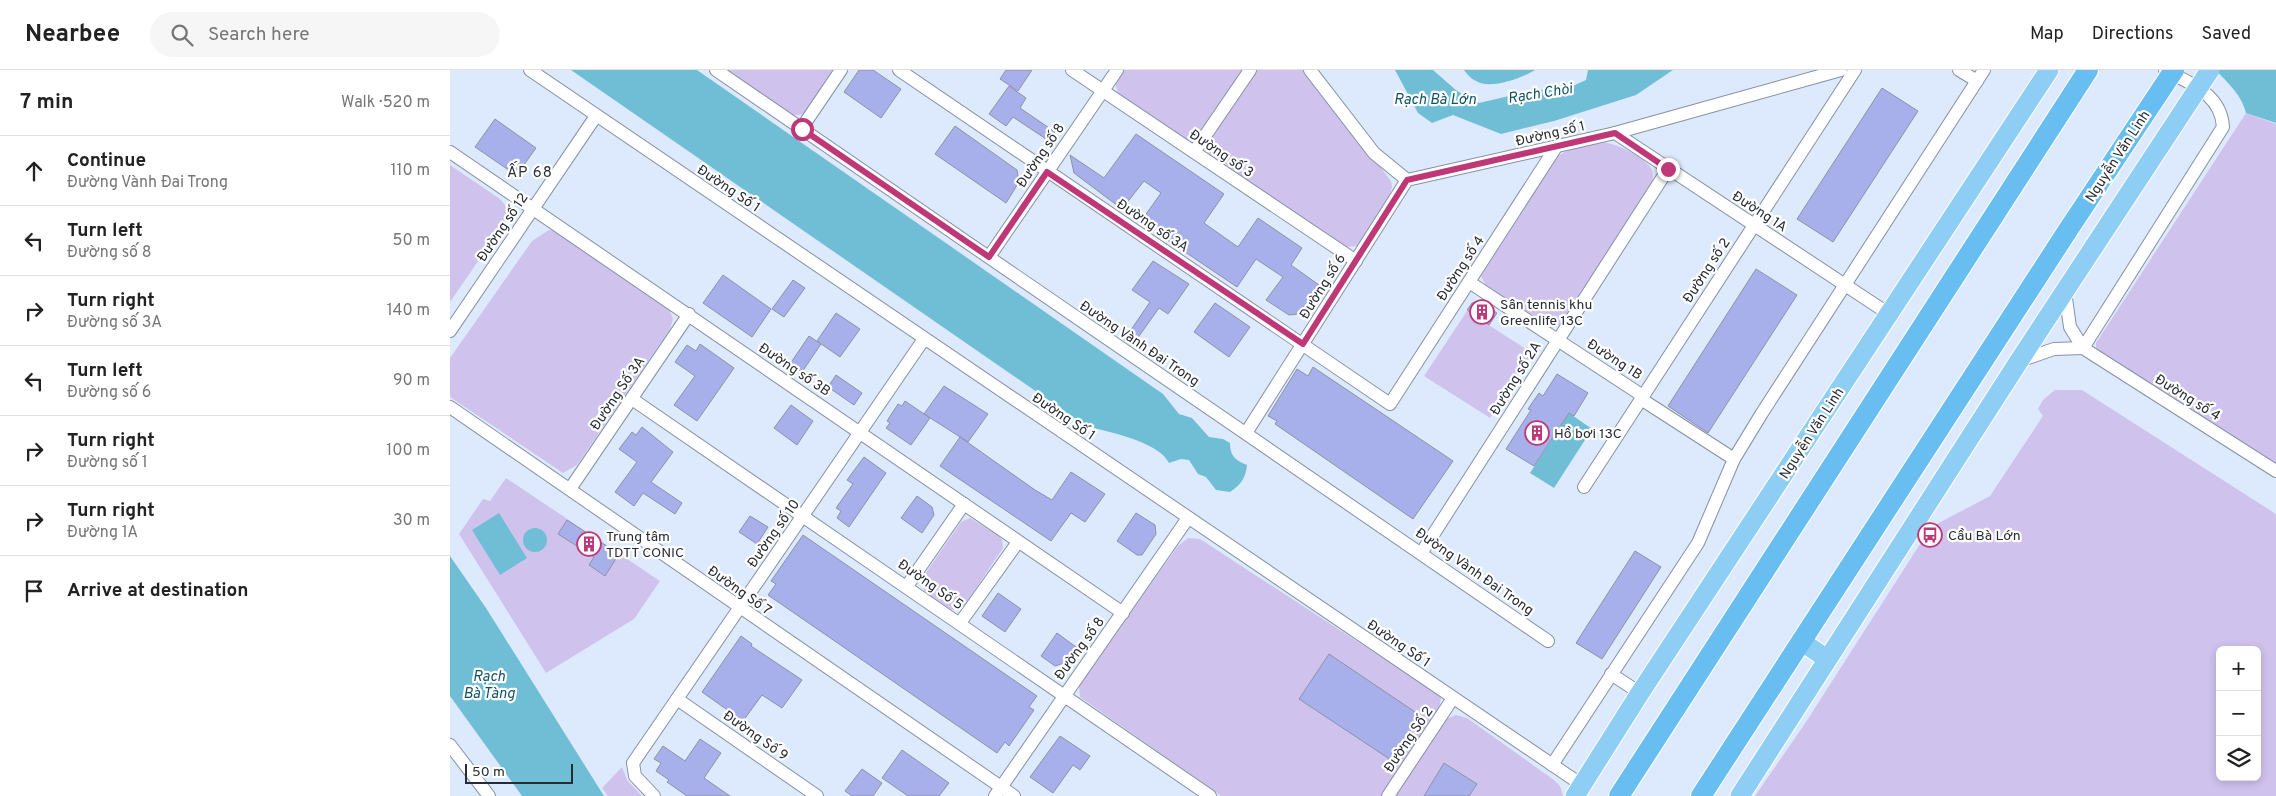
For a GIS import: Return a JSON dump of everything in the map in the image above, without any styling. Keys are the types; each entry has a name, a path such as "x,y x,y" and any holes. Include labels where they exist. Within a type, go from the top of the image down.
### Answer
{"highway":[{"path":"1620,796 2088,70"},
{"name":"Nguyễn Văn Linh","path":"1700,796 2174,70"}],"main road":[{"name":"Nguyễn Văn Linh","path":"1579,790 1640,693 2049,70"},
{"path":"1740,796 2019,361 2210,70"},
{"path":"1801,641 1828,659"}],"street":[{"name":"Đường Số 1","path":"530,70 1552,765 1579,790"},
{"name":"Đường Vành Đai Trong","path":"716,70 1548,640"},
{"path":"802,129 842,70"},
{"name":"Đường số 3A","path":"899,70 1390,404"},
{"name":"Đường số 3","path":"1072,70 1356,261"},
{"name":"Đường số 8","path":"989,257 1117,70"},
{"path":"1194,152 1250,70"},
{"path":"1310,70 1374,153 1407,180"},
{"name":"Đường số 1","path":"1407,180 1615,133 1841,70"},
{"name":"Đường số 2","path":"1584,487 1855,70"},
{"path":"1959,70 1976,81"},
{"path":"1552,765 1698,543 1734,459 1844,284 1984,70"},
{"path":"2019,361 2054,349 2083,348 2223,127 2222,116 2207,92 2165,70"},
{"name":"Đường số 12","path":"450,331 596,116"},
{"name":"Đường 1A","path":"1615,133 1889,314"},
{"name":"Đường số 4","path":"1390,404 1556,147"},
{"name":"Đường số 3B","path":"450,152 862,432 1123,613"},
{"name":"Đường số 2A","path":"1422,552 1668,169"},
{"name":"Đường số 6","path":"1246,434 1407,180"},
{"name":"Đường 1B","path":"1469,282 1734,459"},
{"name":"Đường số 4","path":"2065,291 2070,327 2083,348 2276,471"},
{"name":"Đường Số 3A","path":"570,489 689,314"},
{"name":"Đường số 10","path":"654,796 640,782 632,769 637,757 862,432 924,339"},
{"name":"Đường Số 5","path":"632,400 907,586 1063,696 1210,796"},
{"name":"Đường Số 7","path":"450,407 570,489 998,792 1014,796"},
{"path":"907,586 964,504"},
{"name":"Đường số 8","path":"998,792 1188,518"},
{"path":"960,623 1018,542"},
{"path":"1611,674 1640,693"},
{"name":"Đường Số 2","path":"1388,796 1453,698"},
{"name":"Đường Số 9","path":"677,699 817,796"},
{"path":"450,745 489,796"}],"shaded area":[{"path":"723,70 838,70 805,114 791,116"},
{"path":"1123,70 1244,70 1197,137 1187,141 1119,96 1115,83"},
{"path":"1255,70 1305,70 1391,181 1392,187 1389,198 1357,246 1344,247 1207,152 1206,144"},
{"path":"2246,113 2276,124 2276,467 2096,348 2096,343"},
{"path":"1598,142 1619,147 1635,154 1647,163 1652,170 1652,184 1562,324 1551,328 1486,286 1481,276 1558,156 1568,150"},
{"path":"450,165 500,199 505,205 507,219 450,302"},
{"path":"549,230 556,231 669,309 673,319 670,329 577,465 563,473 450,397 450,358 532,241"},
{"path":"1467,311 1532,353 1490,418 1424,376"},
{"path":"2055,390 2082,390 2276,514 2276,796 1755,796 1804,725 1931,527 1990,496 2043,416 2038,409 2043,400"},
{"path":"506,478 660,581 634,619 546,673 459,534 483,499 490,501"},
{"path":"970,518 999,536 1002,540 1003,548 964,606 952,610 925,593 921,580 961,522"},
{"path":"1188,538 1200,539 1438,694 1441,698 1439,709 1381,796 1221,796 1080,697 1079,687 1083,679 1178,546"},
{"path":"1456,715 1467,718 1554,780 1560,786 1563,796 1394,796 1446,719"},
{"path":"622,767 627,780 642,796 608,796 602,788"}],"water":[{"path":"571,70 697,70 1163,394 1179,414 1192,418 1209,437 1223,439 1230,443 1234,457 1247,465 1242,480 1230,492 1216,490 1206,477 1198,474 1189,460 1181,459 1169,463 1163,455 1144,443 1086,426"},
{"name":"Rạch Bà Lớn","path":"1395,70 1433,70 1457,91 1479,103 1535,90 1566,89 1586,80 1588,70 1673,70 1636,95 1554,121 1501,134 1453,115 1432,123 1418,113"},
{"path":"1464,70 1535,70 1506,82 1489,84 1474,80"},
{"path":"2215,70 2276,70 2276,123 2246,113 2238,95"},
{"path":"1569,413 1592,429 1554,488 1530,473"},
{"path":"499,513 527,558 500,575 472,530"},
{"path":"535,528 543,532 547,540 543,548 535,552 527,548 523,540 527,532"},
{"name":"Rạch Bà Tàng","path":"450,556 486,608 604,796 522,796 450,696"}],"building":[{"path":"859,70 873,70 901,89 881,118 844,92"},
{"path":"1006,70 1032,70 1018,91 1000,79"},
{"path":"1009,86 1026,98 1020,108 1055,132 1049,141 1013,117 1006,126 989,114"},
{"path":"1882,88 1918,111 1833,242 1797,219"},
{"path":"495,119 536,148 521,169 510,171 475,147"},
{"path":"955,126 1017,170 1019,182 1006,203 935,154"},
{"path":"1136,134 1224,194 1204,223 1238,247 1258,218 1302,248 1291,265 1319,285 1299,314 1289,315 1266,300 1283,277 1256,259 1237,287 1157,233 1161,228 1144,217 1161,193 1144,181 1122,209 1074,173 1070,155 1104,178"},
{"path":"1153,261 1189,284 1168,314 1159,308 1132,346 1124,340 1150,302 1132,290"},
{"path":"1756,269 1797,295 1708,433 1668,406"},
{"path":"723,275 771,309 752,337 703,303"},
{"path":"793,280 805,288 784,317 772,309"},
{"name":"Sân tennis khu Greenlife 13C","path":"1478,301 1497,313 1489,325 1467,310 1472,303"},
{"path":"1215,303 1250,327 1229,357 1194,332"},
{"path":"836,313 860,329 840,357 817,341"},
{"path":"809,336 821,344 802,372 790,364"},
{"path":"700,344 734,368 697,421 674,405 695,376 675,362 687,345 696,351"},
{"path":"1313,367 1453,461 1413,519 1275,424 1277,421 1268,416 1297,369 1308,376"},
{"name":"Hồ bơi 13C","path":"1557,374 1588,393 1574,416 1569,413 1534,466 1506,449 1531,410 1528,409 1539,393 1543,396"},
{"path":"836,375 862,393 854,405 828,387"},
{"path":"944,386 988,414 968,442 924,414"},
{"path":"905,401 930,418 911,445 886,428 890,423 887,421 898,404 902,406"},
{"path":"791,405 813,421 797,445 774,428"},
{"path":"642,427 673,452 651,482 682,503 675,514 643,493 634,506 615,492 637,462 619,449 632,432 636,435"},
{"path":"960,437 1052,500 1071,472 1105,494 1085,522 1071,513 1051,541 940,466"},
{"path":"864,457 886,473 849,527 837,518 841,511 836,508 853,484 847,480"},
{"path":"917,496 932,507 934,515 922,533 901,518"},
{"path":"1136,513 1155,525 1156,534 1142,555 1137,555 1117,541"},
{"path":"750,516 768,527 757,544 739,532"},
{"name":"Trung tâm TDTT CONIC","path":"567,520 619,554 605,576 589,565 594,557 558,534"},
{"path":"803,535 1037,696 1029,707 1034,710 1009,746 1005,742 997,753 768,595 776,584 771,581"},
{"path":"1635,551 1661,567 1602,659 1576,643"},
{"path":"998,593 1021,609 1005,632 982,616"},
{"path":"1057,633 1076,647 1064,663 1055,666 1041,656"},
{"path":"741,636 752,644 751,646 802,680 782,708 762,695 743,721 702,692"},
{"path":"1329,654 1421,716 1391,760 1299,699"},
{"path":"1060,736 1090,756 1080,770 1073,765 1053,793 1030,777"},
{"path":"700,739 721,753 704,778 730,796 687,796 667,782 669,780 656,771 661,763 654,759 663,746 685,761"},
{"path":"902,750 949,783 939,796 908,796 882,778"},
{"path":"1444,763 1477,784 1469,796 1424,796"},
{"path":"862,769 882,783 873,796 852,796 845,791"}],"place":[{"name":"Sân tennis khu Greenlife 13C","path":"1482,312"},
{"name":"Hồ bơi 13C","path":"1537,433"},
{"name":"Cầu Bà Lớn","path":"1930,535"},
{"name":"Trung tâm TDTT CONIC","path":"589,544"}],"district":[{"name":"ẤP 68","path":"530,172"}],"route":[{"path":"802,129 989,257 1047,172 1303,344 1407,180 1615,133 1668,169"}],"water label":[{"name":"Rạch Chòi","path":"1540,93"}]}
